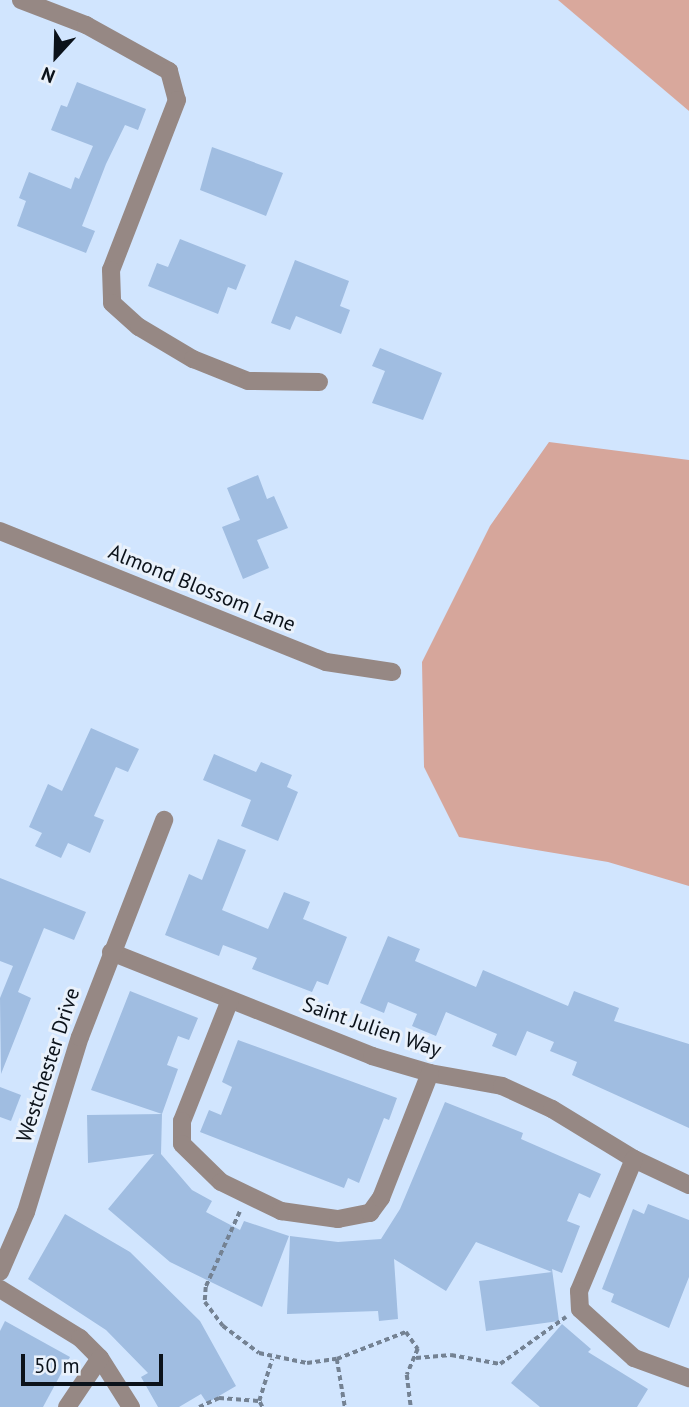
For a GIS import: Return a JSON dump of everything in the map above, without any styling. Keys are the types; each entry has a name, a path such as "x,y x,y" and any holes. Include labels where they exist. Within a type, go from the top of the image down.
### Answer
{"street":[{"path":"21,0 86,25 169,71 177,100 111,270 113,303 139,327 192,359 248,381 319,382"},
{"name":"Almond Blossom Lane","path":"0,531 327,662 392,672"},
{"name":"Westchester Drive","path":"0,1272 26,1212 59,1098 111,952 164,820"},
{"name":"Saint Julien Way","path":"111,952 372,1056 430,1073 502,1086 552,1109 634,1159 689,1185"},
{"path":"230,1000 182,1121 182,1144 195,1161 248,1198 308,1217 338,1219 370,1213 382,1198 430,1073"},
{"path":"634,1159 579,1290 580,1309 634,1358 689,1378"},
{"path":"0,1289 53,1318 100,1358 131,1407"},
{"path":"67,1407 100,1358"}],"path":[{"path":"248,1198 206,1287 205,1302 242,1343 272,1359 307,1363 337,1359 405,1332 416,1340 416,1358 407,1375 411,1407"},
{"path":"416,1358 451,1355 500,1364 580,1309"},
{"path":"262,1407 259,1401 272,1359"},
{"path":"337,1359 345,1407"},
{"path":"199,1407 219,1398 259,1401"}],"shaded area":[{"path":"558,0 689,0 689,111"},
{"path":"549,442 689,460 689,886 608,862 459,837 424,767 422,662 490,526"}],"building":[{"path":"77,82 146,109 138,130 125,125 106,164 82,226 95,231 86,253 17,226 26,201 19,198 29,172 71,189 75,177 79,179 93,146 51,130 61,105 67,107"},
{"path":"212,147 283,173 266,216 200,190"},
{"path":"180,239 246,265 236,290 228,287 218,314 148,286 157,263 168,267"},
{"path":"295,260 349,281 340,306 350,310 341,334 296,316 290,330 271,323"},
{"path":"380,348 442,373 423,420 372,403 385,371 372,366"},
{"path":"258,475 267,499 274,496 288,528 257,540 269,568 243,579 222,527 240,520 227,488"},
{"path":"91,728 139,749 128,772 116,767 94,816 104,820 90,853 68,843 61,858 35,846 42,833 29,827 48,784 62,791"},
{"path":"214,754 256,772 261,762 292,775 287,787 298,792 278,841 241,826 251,800 203,780"},
{"path":"218,839 246,850 222,910 268,929 284,892 310,902 303,919 347,937 328,985 317,981 312,992 252,969 257,958 223,945 219,956 165,935 189,874 202,880"},
{"path":"0,878 86,912 74,940 44,928 18,992 31,998 1,1074 0,998 13,966 0,961"},
{"path":"388,936 420,949 415,961 476,987 483,970 568,1006 574,991 619,1008 614,1021 689,1044 689,1128 572,1075 577,1062 550,1051 554,1042 527,1031 516,1056 492,1046 497,1034 446,1012 436,1036 412,1026 417,1014 388,1002 384,1013 360,1003"},
{"path":"130,991 198,1018 189,1040 178,1036 167,1065 178,1069 162,1114 91,1090"},
{"path":"238,1040 397,1098 389,1120 384,1118 359,1183 348,1178 344,1188 200,1132 209,1110 221,1115 232,1087 222,1082"},
{"path":"0,1087 21,1095 11,1121 0,1117"},
{"path":"445,1102 523,1133 521,1139 601,1174 590,1198 579,1193 567,1221 580,1226 562,1273 552,1269 559,1321 486,1331 479,1281 552,1272 476,1242 446,1291 394,1259 398,1319 379,1321 378,1311 287,1314 290,1236 338,1242 381,1239 400,1209"},
{"path":"162,1114 161,1154 192,1190 212,1201 206,1212 240,1230 244,1221 289,1236 262,1307 170,1262 108,1209 154,1154 88,1163 87,1115"},
{"path":"648,1204 689,1220 689,1277 669,1328 611,1302 614,1294 602,1289 633,1209 644,1214"},
{"path":"65,1214 130,1252 200,1321 236,1386 207,1403 201,1394 179,1407 158,1407 141,1377 148,1373 106,1330 28,1279"},
{"path":"5,1321 70,1357 43,1407 0,1407 0,1331"},
{"path":"562,1324 591,1349 588,1352 648,1389 637,1407 540,1407 511,1383"}]}
